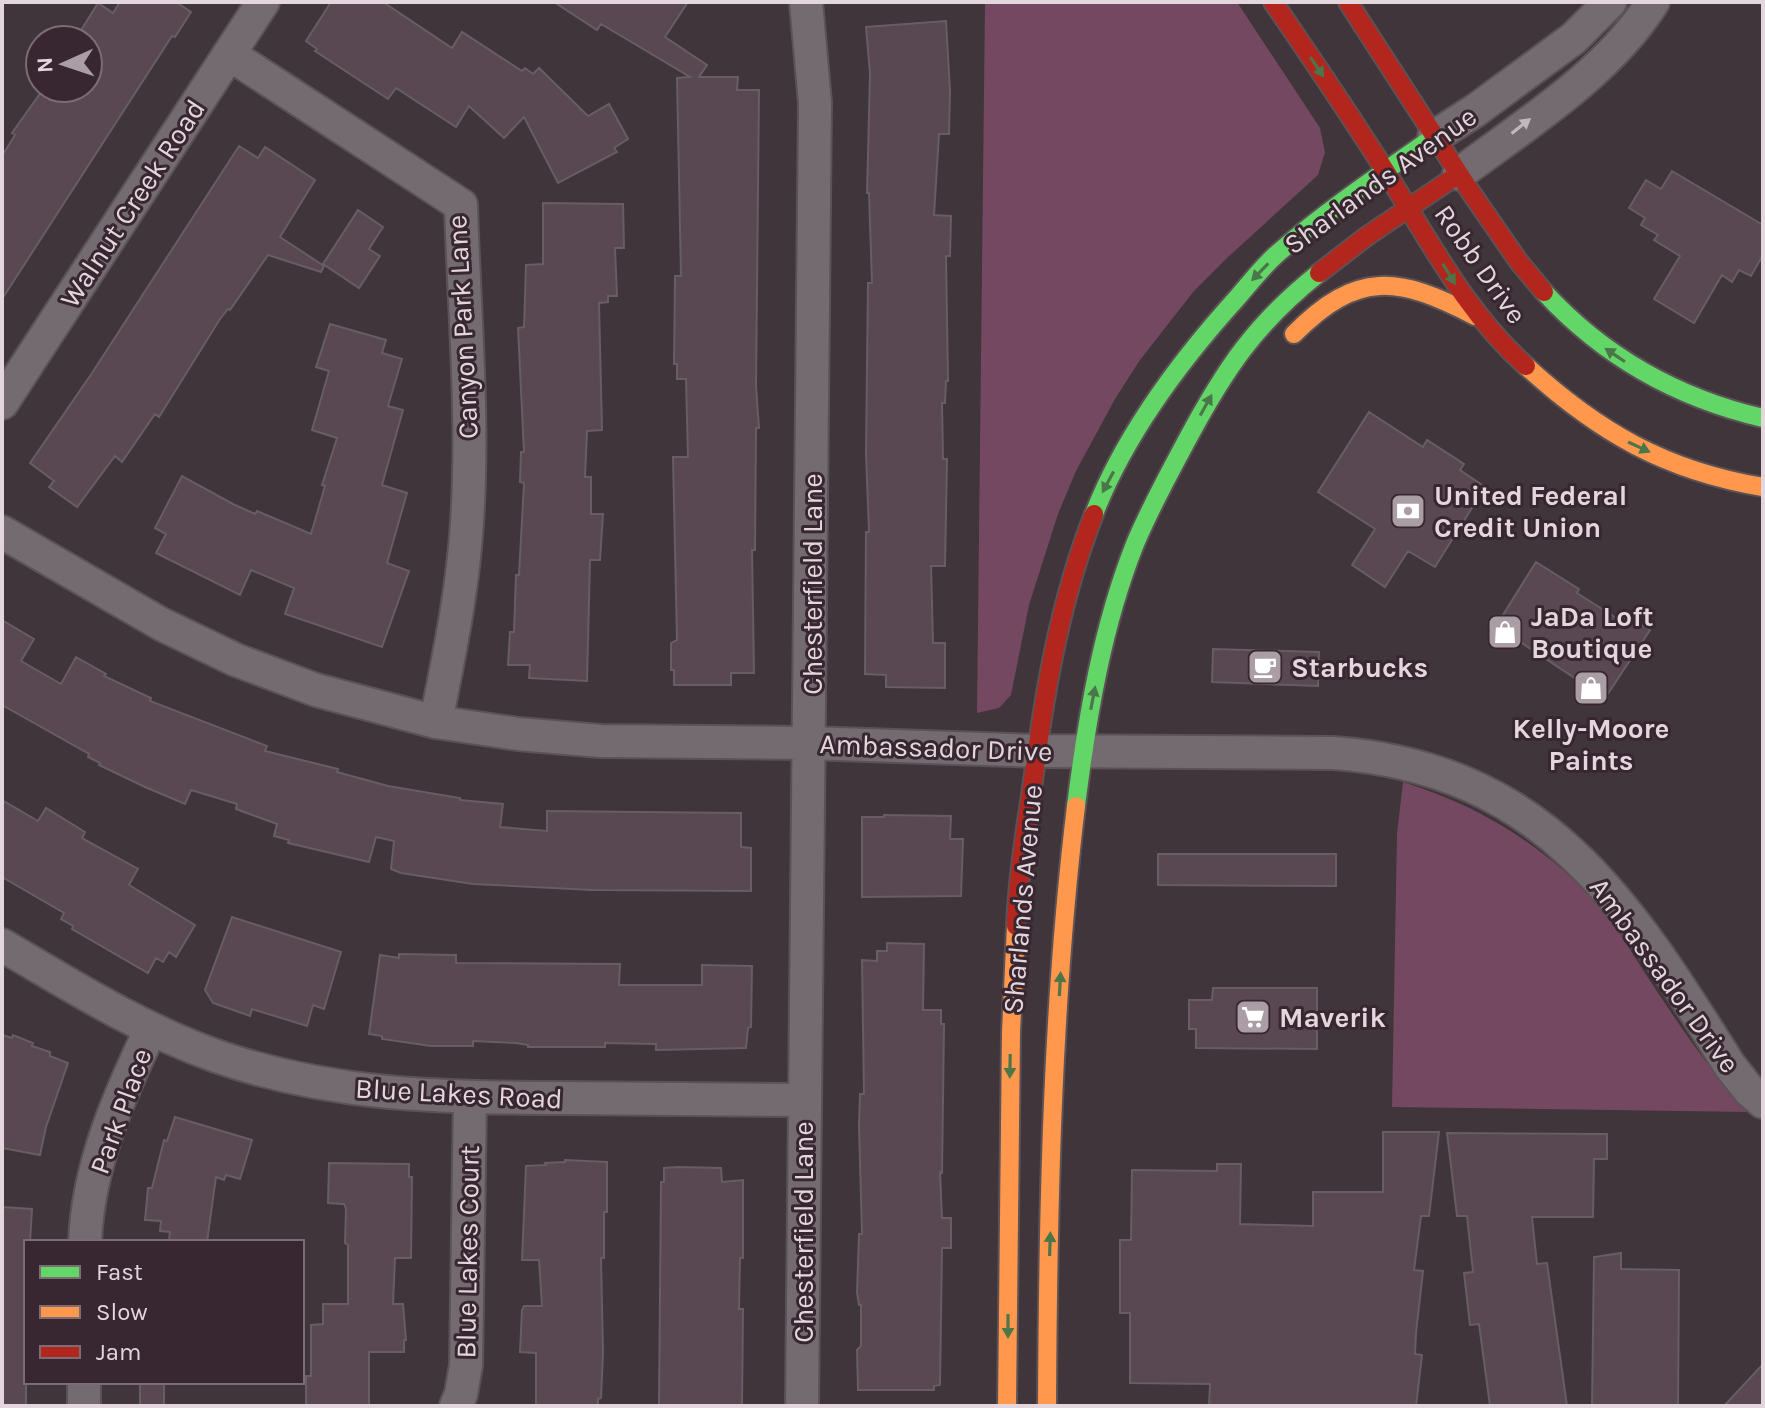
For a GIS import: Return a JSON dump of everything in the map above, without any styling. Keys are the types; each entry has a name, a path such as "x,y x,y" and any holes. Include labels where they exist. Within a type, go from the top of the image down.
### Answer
{"main road":[{"name":"Robb Drive","path":"1273,2 1386,171 1457,287 1507,350 1614,436 1695,473 1763,487"},
{"name":"Robb Drive","path":"1348,2 1459,174 1537,285 1572,321 1608,351 1643,373 1721,408 1763,418"},
{"name":"Sharlands Avenue","path":"1007,1406 1014,948 1024,831 1046,685 1066,594 1103,491 1138,428 1194,345 1265,267 1327,213 1434,137"},
{"name":"Sharlands Avenue","path":"1047,1406 1060,972 1072,833 1084,751 1115,600 1130,557 1167,475 1216,386 1250,339 1311,281 1369,234 1459,174"},
{"path":"1280,351 1325,306 1352,291 1375,285 1412,287 1450,302 1481,320"},
{"path":"1167,475 1221,418"}],"street":[{"name":"Walnut Creek Road","path":"2,403 263,2"},
{"name":"Chesterfield Lane","path":"802,1406 815,103 806,2"},
{"name":"Sharlands Avenue","path":"1434,137 1574,38 1610,2"},
{"name":"Sharlands Avenue","path":"1459,174 1587,76 1611,54 1653,2"},
{"name":"Canyon Park Lane","path":"229,54 461,205 469,446 467,522 459,603 436,722"},
{"name":"Ambassador Drive","path":"2,532 161,624 236,660 316,690 436,722 518,734 600,741 810,743 1036,751 1333,753 1407,763 1499,800 1572,852 1620,903 1730,1066 1763,1102"},
{"name":"Blue Lakes Road","path":"2,945 151,1029 216,1056 282,1076 351,1089 427,1096 804,1100"},
{"name":"Park Place","path":"85,1240 93,1182 107,1129 151,1029"},
{"name":"Blue Lakes Court","path":"456,1406 466,1365 470,1097"},
{"path":"84,1384 84,1406"}],"shaded area":[{"path":"985,2 1237,2 1320,128 1325,152 1318,175 1194,291 1140,360 1115,399 1076,471 1058,514 1029,605 1011,695 999,708 977,713"},
{"path":"1403,782 1486,816 1559,866 1601,909 1706,1061 1750,1112 1392,1107 1397,834"}],"building":[{"path":"120,2 176,2 191,12 175,37 172,36 2,299 2,156 15,135 12,133 33,104 104,104 104,24 85,24 98,3 113,13"},
{"path":"331,2 383,2 452,48 462,32 522,71 525,68 533,74 539,68 588,116 609,104 628,139 614,148 617,152 558,183 524,117 504,138 469,106 456,127 396,88 388,99 315,51 317,49 306,41"},
{"path":"554,2 688,2 665,37 707,65 699,77 738,77 737,90 759,90 756,386 759,428 756,428 755,550 752,550 754,673 731,673 731,685 674,685 674,670 671,670 671,643 677,640 673,457 688,457 686,379 677,379 677,364 674,364 675,276 681,276 677,78 690,77 601,24 597,30"},
{"path":"946,21 949,134 939,134 934,215 951,216 950,256 946,256 948,381 945,403 942,403 943,459 947,459 945,566 931,566 933,643 945,643 945,688 886,687 886,675 865,674 866,532 869,532 866,454 868,283 872,283 867,193 870,73 866,27"},
{"path":"239,146 258,158 265,147 315,180 280,237 324,266 321,272 268,255 230,310 220,319 159,417 155,414 122,462 115,456 77,507 49,487 54,481 30,463"},
{"path":"1672,171 1763,225 1763,255 1751,276 1739,270 1732,282 1722,275 1694,323 1654,299 1680,256 1654,240 1658,235 1641,225 1645,218 1629,208 1646,180 1661,189"},
{"path":"543,203 623,204 624,248 615,248 617,296 608,296 608,302 599,303 602,430 587,431 585,477 591,477 591,514 603,514 600,560 590,560 587,681 529,678 530,665 508,665 510,632 514,632 524,483 520,482 521,452 524,452 518,328 524,327 526,265 543,264"},
{"path":"358,210 383,227 369,249 380,256 359,288 323,264"},
{"path":"330,324 386,340 382,353 402,359 388,406 403,410 382,485 407,493 387,563 409,571 382,647 285,614 294,588 251,570 240,595 156,553 166,534 155,528 182,476 255,514 257,511 311,534 337,438 312,430 329,371 316,367"},
{"name":"United Federal Credit Union","path":"1369,412 1423,447 1427,440 1464,464 1460,470 1485,487 1435,567 1408,551 1385,587 1352,565 1375,529 1318,492"},
{"path":"1536,562 1621,621 1625,615 1650,630 1605,698 1496,626"},
{"path":"2,620 34,639 21,661 61,684 76,657 106,674 104,676 151,698 150,701 267,746 265,751 338,769 337,772 388,786 460,800 503,804 500,827 547,831 547,811 741,813 741,847 751,848 751,891 592,890 473,884 391,869 394,841 376,837 369,862 288,843 289,840 274,836 277,824 236,809 237,804 191,790 185,804 99,765 88,757 89,754 2,705"},
{"name":"Starbucks","path":"1213,649 1319,652 1318,686 1212,682"},
{"path":"2,800 38,821 46,808 85,832 82,838 138,869 129,885 195,925 176,957 169,952 163,962 156,958 148,973 72,929 73,926 61,919 64,913 2,877"},
{"path":"951,816 950,839 963,839 961,896 862,897 862,817"},
{"path":"1158,854 1336,854 1336,886 1158,885"},
{"path":"232,917 341,952 324,1009 313,1005 307,1026 252,1009 250,1016 213,1003 205,990"},
{"path":"887,943 924,944 923,1010 941,1010 941,1024 944,1024 940,1172 942,1218 951,1218 951,1248 942,1248 940,1385 934,1386 934,1390 858,1390 857,1350 861,1346 861,1305 857,1293 859,1234 862,1234 859,1126 860,1094 864,1094 862,960 877,961 877,951 887,951"},
{"path":"399,954 456,955 456,963 620,964 619,985 702,985 702,965 752,966 751,1027 748,1028 746,1048 656,1050 656,1044 605,1043 605,1047 528,1047 516,1043 473,1041 473,1046 431,1046 382,1039 382,1036 369,1034 380,955 399,958"},
{"name":"Maverik","path":"1213,988 1317,988 1317,1049 1196,1048 1196,1029 1189,1029 1189,1000 1212,1000"},
{"path":"2,1035 12,1038 13,1035 33,1043 32,1046 68,1063 46,1127 40,1155 2,1148"},
{"path":"175,1117 252,1140 240,1179 226,1175 224,1180 216,1177 207,1240 169,1240 170,1232 160,1231 161,1221 145,1220 148,1188 152,1188 164,1140 167,1141"},
{"path":"1383,1132 1439,1132 1429,1216 1421,1216 1414,1270 1423,1271 1416,1333 1415,1354 1422,1355 1416,1406 1209,1406 1210,1384 1130,1383 1130,1313 1120,1313 1120,1240 1131,1240 1132,1170 1217,1171 1217,1164 1241,1164 1240,1224 1313,1226 1313,1192 1383,1192"},
{"path":"1447,1133 1607,1134 1607,1159 1594,1159 1593,1217 1532,1217 1537,1264 1547,1263 1567,1406 1490,1406 1479,1324 1470,1325 1464,1273 1473,1272 1467,1216 1457,1216"},
{"path":"565,1160 607,1162 607,1212 604,1212 604,1258 601,1258 603,1353 598,1406 536,1406 536,1353 520,1352 522,1310 524,1306 542,1306 539,1260 522,1260 526,1166"},
{"path":"329,1163 409,1164 409,1177 412,1177 411,1258 395,1258 393,1304 403,1304 404,1352 369,1352 369,1406 306,1406 306,1376 311,1376 311,1325 323,1324 323,1304 348,1304 346,1209 344,1204 328,1203"},
{"path":"664,1168 721,1168 722,1182 743,1180 743,1258 740,1258 739,1309 743,1309 742,1406 659,1406 661,1182 664,1182"},
{"path":"2,1207 32,1209 30,1240 24,1240 26,1406 2,1406"},
{"path":"1621,1253 1621,1269 1679,1270 1678,1406 1592,1406 1594,1257"},
{"path":"1763,1364 1763,1406 1724,1406"},
{"path":"140,1384 164,1384 164,1406 140,1406"}],"traffic: fast":[{"path":"1094,514 1121,455 1156,400 1195,347 1262,269 1316,222 1434,137"},
{"path":"1076,806 1085,740 1105,640 1123,575 1141,531 1187,440 1229,369 1259,330 1319,273"},
{"path":"1544,292 1591,336 1644,372 1701,399 1763,418"}],"traffic: slow":[{"path":"1294,334 1338,299 1380,286 1424,293 1475,316"},
{"path":"1526,366 1580,410 1635,445 1695,471 1763,487"},
{"path":"1047,1406 1053,1105 1061,955 1076,806"},
{"path":"1007,1406 1011,1032 1016,926"}],"traffic: jam":[{"path":"1273,2 1454,280 1487,325 1526,366"},
{"path":"1348,2 1470,191 1519,262 1544,292"},
{"path":"1319,273 1367,236 1459,174"},
{"path":"1016,926 1023,853 1049,679 1063,612 1094,514"}],"place":[{"name":"United Federal Credit Union","path":"1408,511"},
{"name":"JaDa Loft Boutique","path":"1505,632"},
{"name":"Starbucks","path":"1265,667"},
{"name":"Kelly-Moore Paints","path":"1591,688"},
{"name":"Maverik","path":"1253,1017"}]}
